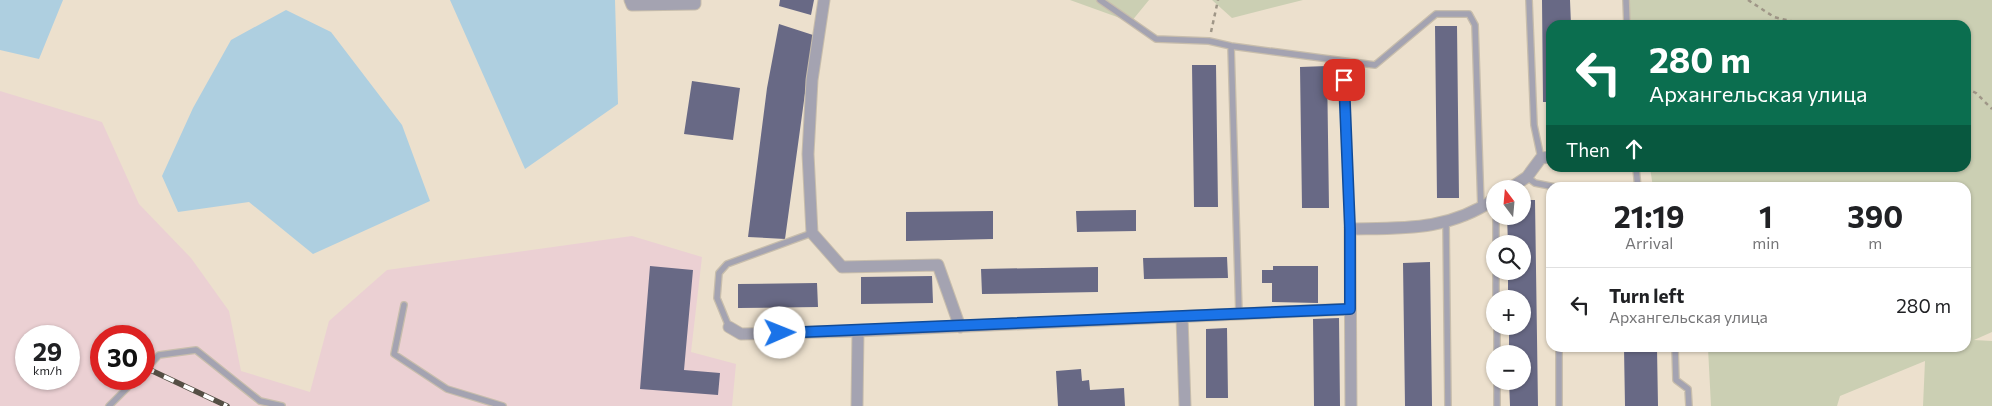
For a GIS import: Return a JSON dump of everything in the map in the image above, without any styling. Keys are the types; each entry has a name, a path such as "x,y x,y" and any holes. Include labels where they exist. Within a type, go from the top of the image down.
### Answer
{"street":[{"path":"630,0 632,5 696,4 695,0"},
{"path":"824,0 811,89 808,154 812,233 842,267 938,265 960,327"},
{"path":"1522,180 1546,157"},
{"path":"1352,406 1350,229 1434,226 1486,205"},
{"path":"729,327 741,334 858,331 1350,309"},
{"path":"1182,317 1185,406"},
{"path":"857,406 858,331"}],"lane":[{"path":"1100,0 1156,38 1209,41 1231,46 1375,65 1436,14 1469,14 1475,25 1481,208"},
{"path":"1529,0 1534,125 1546,157"},
{"path":"1626,0 1627,20"},
{"path":"1231,46 1239,314"},
{"path":"1344,61 1350,229"},
{"path":"1527,177 1535,183 1546,185"},
{"path":"1446,222 1448,406"},
{"path":"729,327 717,298 719,273 727,264 812,233"},
{"path":"404,305 394,354 447,389 503,406"},
{"path":"155,359 159,355 196,350 260,401 282,406"},
{"path":"1559,352 1559,406"},
{"path":"1675,352 1676,380 1688,390 1688,406"},
{"path":"109,406 125,390"},
{"path":"1497,390 1497,406"}],"path":[{"path":"1209,41 1218,0"},
{"path":"1748,0 1774,17 1786,20"},
{"path":"1971,90 1976,93 1992,110"}],"shaded area":[{"path":"0,91 102,122 139,204 191,258 229,311 241,371 310,392 329,321 387,270 632,236 702,257 691,352 736,364 732,406 0,406"}],"green space":[{"path":"1070,0 1149,0 1131,22"},
{"path":"1212,0 1303,0 1232,18"},
{"path":"1628,0 1992,0 1992,332 1974,340 1992,341 1992,406 1923,406 1925,361 1840,396 1837,406 1711,406 1708,352 1971,352 1971,182 1652,182 1651,172 1971,172 1971,20 1630,20"}],"water":[{"path":"0,0 63,0 39,59 0,50"},
{"path":"450,0 615,0 618,104 525,169"},
{"path":"286,10 331,32 402,125 430,201 313,254 249,202 178,212 162,176 193,108 231,40"}],"building":[{"path":"780,0 814,0 811,15 779,6"},
{"path":"1542,0 1570,0 1571,20 1546,20 1546,102 1543,102"},
{"path":"779,24 813,35 785,239 748,237 767,88"},
{"path":"1435,26 1457,26 1459,198 1437,198"},
{"path":"1192,65 1216,65 1218,207 1194,207"},
{"path":"1327,66 1329,208 1302,208 1300,67"},
{"path":"692,81 740,88 733,140 684,134"},
{"path":"1531,200 1535,200 1538,406 1510,406 1509,390 1531,390 1531,345 1509,345 1509,335 1531,335 1531,290 1508,290 1508,280 1531,280 1531,235 1508,235 1507,225 1531,225"},
{"path":"1136,210 1136,231 1077,232 1076,211"},
{"path":"993,211 993,239 906,241 906,212"},
{"path":"1227,257 1228,278 1144,279 1143,258"},
{"path":"1430,262 1432,406 1405,406 1403,263"},
{"path":"650,266 693,270 684,370 720,373 718,395 640,389"},
{"path":"1273,266 1318,266 1318,303 1272,302 1272,283 1262,283 1262,270 1273,270"},
{"path":"1098,267 1098,292 982,294 981,269"},
{"path":"932,276 933,303 861,304 861,277"},
{"path":"817,283 818,307 738,308 738,284"},
{"path":"1339,318 1340,406 1314,406 1313,319"},
{"path":"1227,328 1228,398 1206,398 1206,329"},
{"path":"1624,352 1657,352 1658,406 1625,406"},
{"path":"1081,369 1082,381 1089,380 1090,390 1124,388 1125,406 1058,406 1056,371"}],"railway":[{"path":"155,372 227,406"}],"route":[{"path":"780,333 1350,309 1350,229 1344,80"}]}
